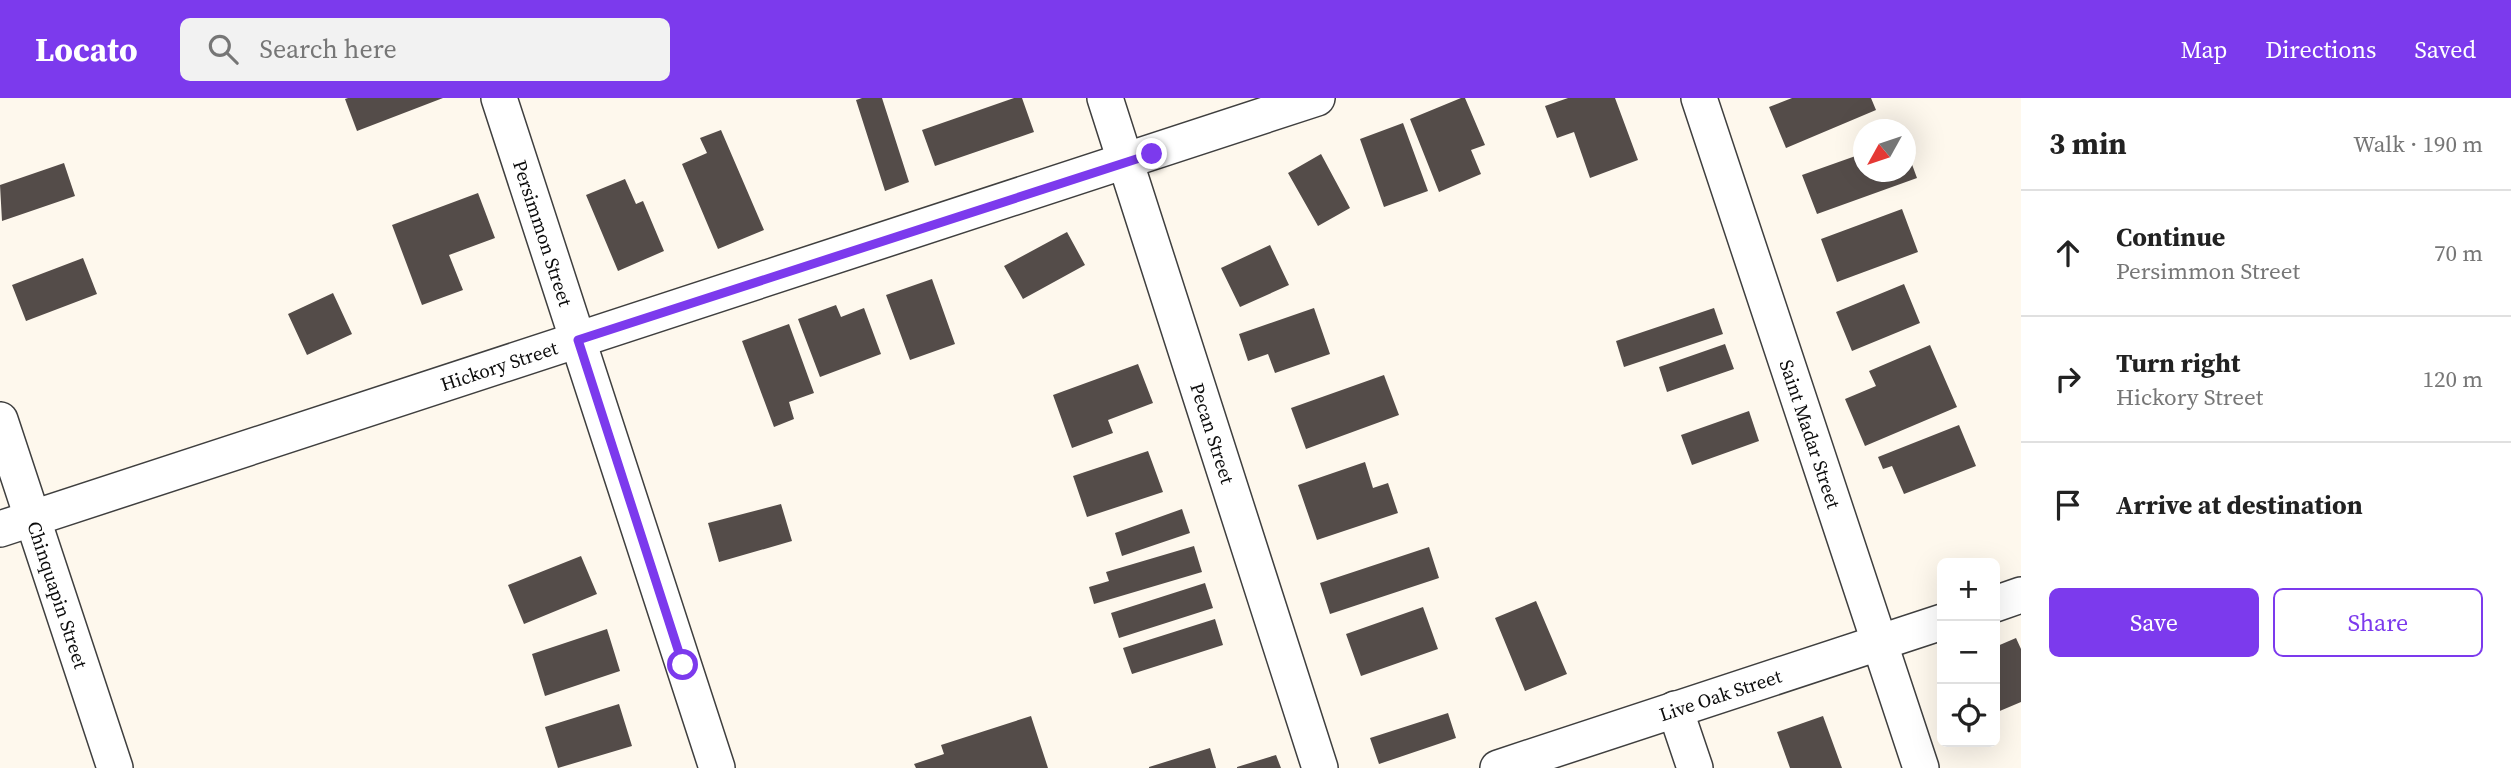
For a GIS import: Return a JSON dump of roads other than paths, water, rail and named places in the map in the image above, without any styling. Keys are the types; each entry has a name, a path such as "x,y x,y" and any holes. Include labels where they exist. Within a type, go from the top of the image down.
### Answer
{"street":[{"name":"Persimmon Street","path":"499,98 717,768"},
{"name":"Pecan Street","path":"1105,98 1320,768"},
{"name":"Hickory Street","path":"15,523 1126,163 1317,98"},
{"name":"Saint Madar Street","path":"1699,98 1921,768"},
{"name":"Chinquapin Street","path":"0,420 15,523 114,768"},
{"path":"2000,602 2021,595"},
{"name":"Live Oak Street","path":"1498,768 1937,623"},
{"path":"1675,709 1695,768"}]}
